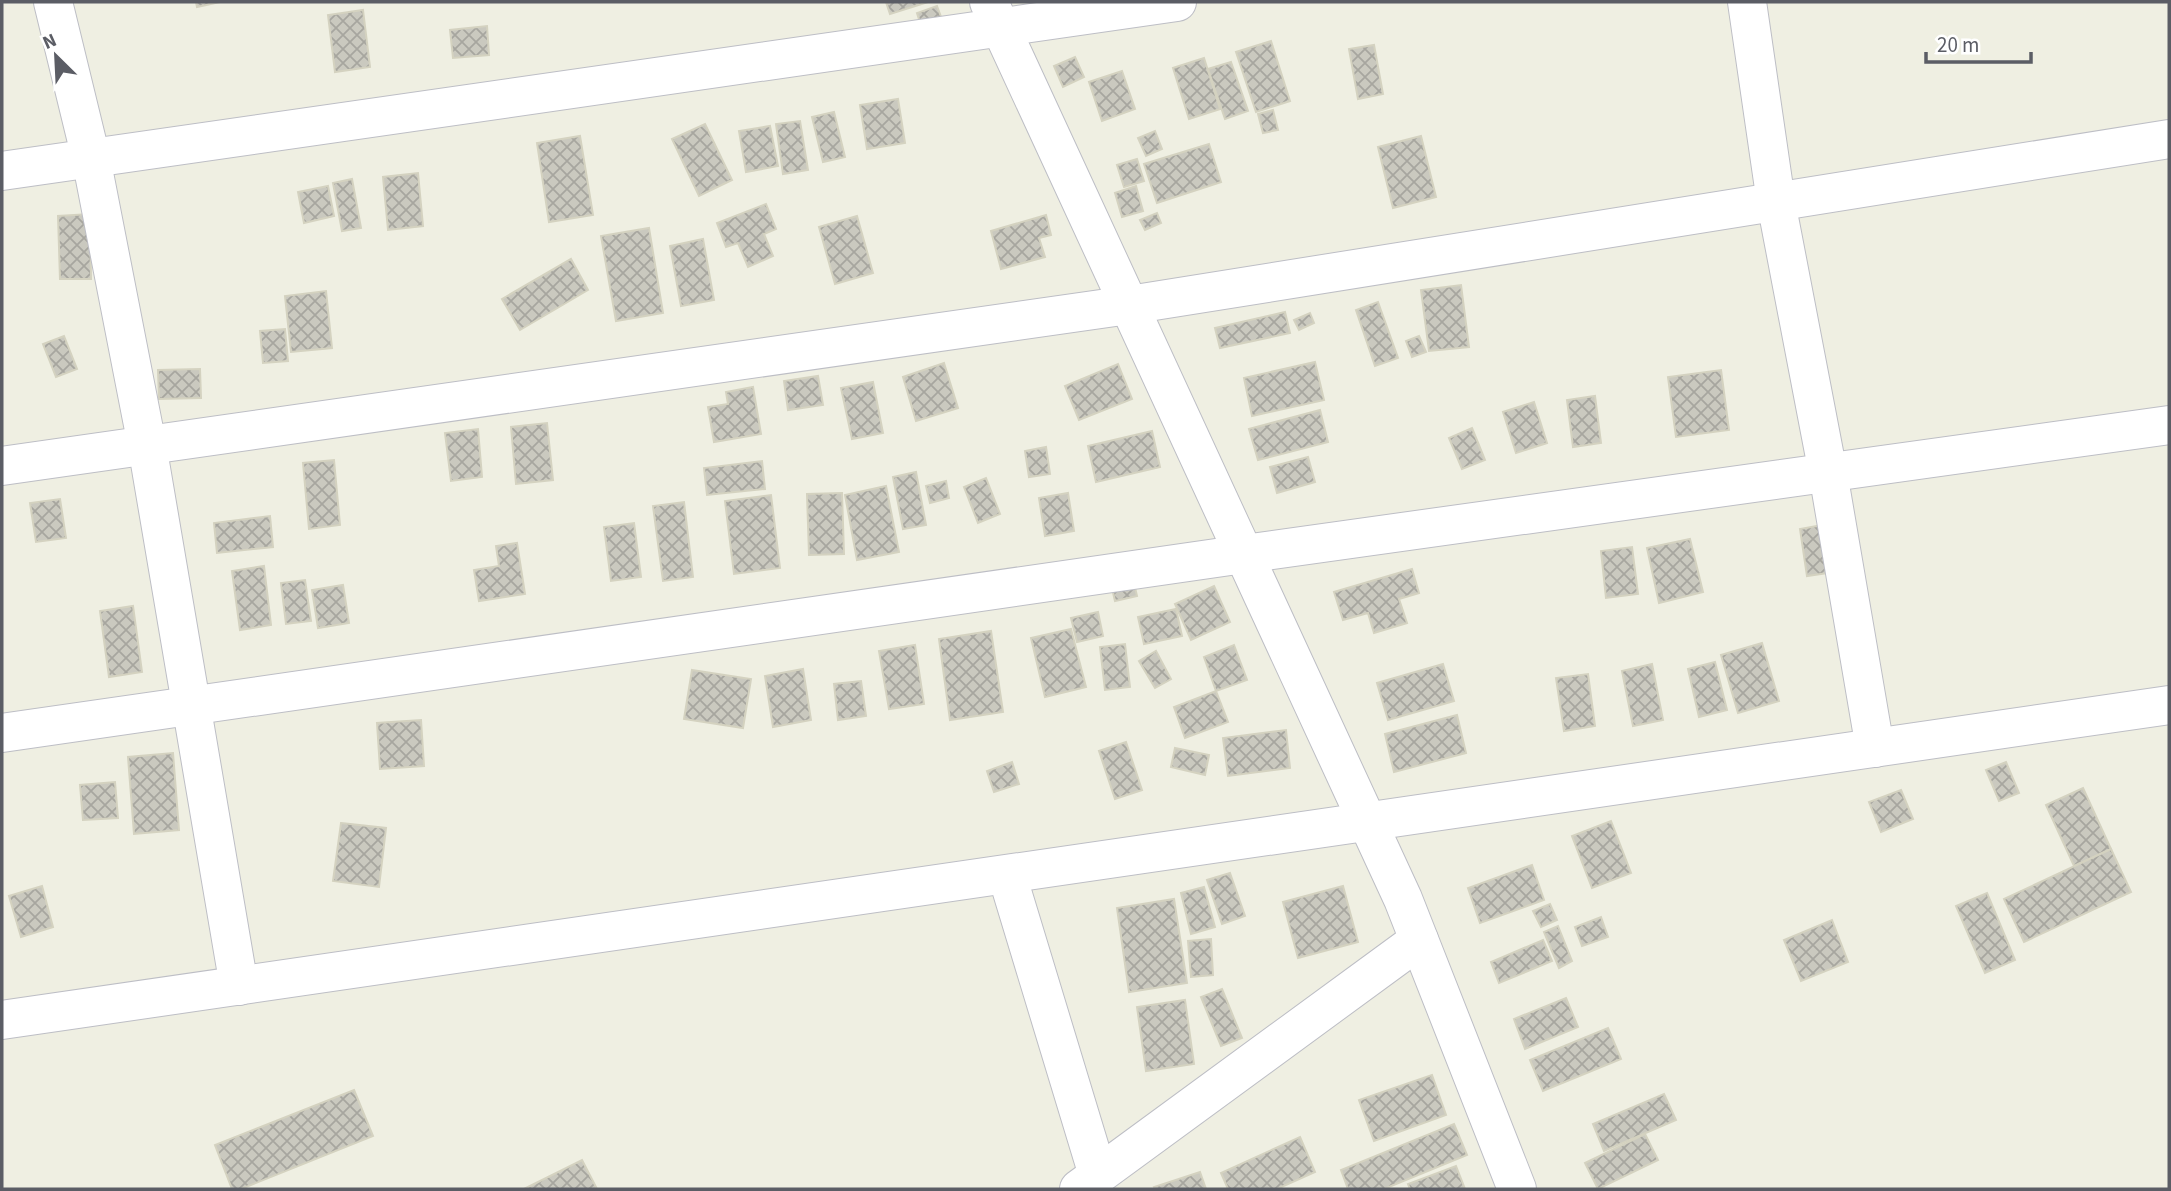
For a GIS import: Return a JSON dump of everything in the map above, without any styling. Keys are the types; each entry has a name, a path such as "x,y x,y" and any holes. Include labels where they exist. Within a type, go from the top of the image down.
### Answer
{"street":[{"path":"53,2 90,158 147,445 239,986"},
{"path":"2,171 995,14 1177,2"},
{"path":"1747,2 1776,202 1828,473 1875,748"},
{"path":"995,14 1368,823 1419,940 1517,1189"},
{"path":"2,466 1129,306 2169,139"},
{"path":"2,733 1244,554 2169,425"},
{"path":"2,1020 2169,705"},
{"path":"1007,875 1088,1182 1419,940"}],"building":[{"path":"196,2 220,2 197,7"},
{"path":"886,2 928,2 890,14"},
{"path":"937,6 944,25 923,32 917,13"},
{"path":"363,10 370,67 335,72 328,15"},
{"path":"487,26 489,55 453,58 450,30"},
{"path":"1271,41 1290,101 1256,112 1236,52"},
{"path":"1374,45 1383,94 1358,99 1349,49"},
{"path":"1075,57 1084,77 1063,87 1054,66"},
{"path":"1204,58 1220,109 1189,119 1173,68"},
{"path":"1231,62 1248,111 1225,119 1208,69"},
{"path":"1122,71 1135,109 1102,121 1089,82"},
{"path":"898,99 905,143 867,149 860,105"},
{"path":"1273,110 1278,130 1263,133 1258,114"},
{"path":"834,112 845,157 823,162 812,117"},
{"path":"800,121 808,170 783,174 776,124"},
{"path":"705,124 732,180 699,196 672,139"},
{"path":"770,126 778,166 746,172 739,131"},
{"path":"1155,131 1162,149 1146,156 1138,138"},
{"path":"580,136 593,215 549,222 537,143"},
{"path":"1421,136 1436,197 1393,208 1378,147"},
{"path":"1209,144 1221,182 1157,203 1144,164"},
{"path":"1137,159 1144,181 1124,187 1117,165"},
{"path":"418,173 423,226 388,230 383,177"},
{"path":"352,179 361,228 342,231 333,183"},
{"path":"328,186 334,216 304,223 298,192"},
{"path":"1136,186 1143,211 1122,217 1115,193"},
{"path":"766,204 776,229 764,234 773,256 748,267 738,243 726,247 717,223"},
{"path":"1157,213 1161,223 1145,230 1140,220"},
{"path":"90,214 91,279 60,279 58,216"},
{"path":"1046,215 1051,235 1039,238 1045,257 1001,269 991,231"},
{"path":"857,216 873,273 835,284 819,227"},
{"path":"649,228 663,313 616,321 601,236"},
{"path":"703,239 714,300 681,306 670,246"},
{"path":"571,259 588,290 520,330 502,299"},
{"path":"1461,285 1469,347 1429,351 1421,290"},
{"path":"326,291 332,348 291,352 285,296"},
{"path":"1378,302 1398,358 1375,366 1356,310"},
{"path":"1285,312 1290,333 1220,348 1215,328"},
{"path":"1310,313 1314,323 1299,330 1294,320"},
{"path":"285,329 288,361 263,363 260,331"},
{"path":"64,336 77,369 56,377 43,344"},
{"path":"1419,336 1426,352 1412,357 1406,341"},
{"path":"1315,362 1324,400 1252,416 1244,378"},
{"path":"944,363 958,408 916,421 903,377"},
{"path":"1118,364 1132,399 1079,420 1065,386"},
{"path":"200,369 201,398 159,399 158,370"},
{"path":"1721,370 1729,430 1676,437 1668,377"},
{"path":"818,376 823,405 788,410 784,381"},
{"path":"873,382 883,433 852,439 841,388"},
{"path":"753,387 761,434 714,442 708,407 728,404 726,392"},
{"path":"1595,396 1601,443 1573,447 1567,400"},
{"path":"1534,402 1547,443 1516,453 1503,412"},
{"path":"1320,410 1328,442 1258,460 1249,429"},
{"path":"547,423 553,480 516,484 511,427"},
{"path":"1472,428 1485,460 1462,469 1449,438"},
{"path":"478,429 482,477 451,481 445,433"},
{"path":"1152,431 1160,467 1096,482 1088,446"},
{"path":"1046,447 1050,474 1029,477 1025,451"},
{"path":"1308,457 1315,482 1277,493 1270,467"},
{"path":"334,460 340,525 309,529 303,463"},
{"path":"762,461 765,489 707,495 704,468"},
{"path":"916,472 926,525 903,529 893,477"},
{"path":"986,478 1000,514 978,523 964,487"},
{"path":"946,481 949,498 930,503 926,486"},
{"path":"886,486 899,552 857,560 845,495"},
{"path":"842,493 844,554 809,555 807,494"},
{"path":"1068,493 1074,531 1045,536 1039,498"},
{"path":"771,495 780,568 734,574 725,501"},
{"path":"60,499 66,538 36,542 30,503"},
{"path":"684,502 693,577 663,581 653,506"},
{"path":"270,516 273,547 217,553 214,523"},
{"path":"634,523 641,577 611,581 604,527"},
{"path":"1828,524 1835,572 1807,576 1800,529"},
{"path":"1690,539 1703,592 1659,603 1647,548"},
{"path":"517,543 525,594 479,601 474,570 499,566 496,546"},
{"path":"1632,547 1638,594 1606,598 1601,551"},
{"path":"264,566 271,625 240,630 232,571"},
{"path":"1412,569 1419,593 1399,599 1407,623 1374,633 1368,613 1343,620 1334,592"},
{"path":"1133,579 1137,596 1115,601 1111,584"},
{"path":"305,580 311,621 286,624 281,583"},
{"path":"343,585 349,623 318,628 312,590"},
{"path":"1214,586 1230,622 1191,640 1175,604"},
{"path":"133,606 142,672 109,677 100,611"},
{"path":"1176,609 1182,636 1144,644 1138,617"},
{"path":"1098,612 1103,636 1077,642 1071,618"},
{"path":"1071,629 1086,687 1045,697 1031,638"},
{"path":"991,631 1003,712 950,720 939,639"},
{"path":"1762,643 1779,701 1738,713 1721,655"},
{"path":"1125,644 1130,687 1105,690 1100,647"},
{"path":"915,645 924,704 889,709 879,651"},
{"path":"1234,645 1247,680 1216,691 1204,657"},
{"path":"1156,651 1171,679 1155,688 1139,661"},
{"path":"1715,662 1727,710 1699,717 1688,669"},
{"path":"1443,664 1454,701 1388,720 1377,683"},
{"path":"1652,664 1663,720 1633,726 1622,671"},
{"path":"803,669 811,720 773,727 765,676"},
{"path":"692,670 751,679 743,728 684,719"},
{"path":"1588,674 1595,726 1564,731 1556,678"},
{"path":"861,681 866,716 838,720 834,684"},
{"path":"1216,691 1228,722 1185,738 1174,707"},
{"path":"1457,715 1466,753 1394,772 1385,734"},
{"path":"421,720 424,766 380,769 377,723"},
{"path":"1286,730 1290,768 1228,776 1223,738"},
{"path":"1126,742 1142,790 1115,799 1099,751"},
{"path":"1175,748 1209,755 1205,775 1171,767"},
{"path":"173,753 179,830 134,834 128,757"},
{"path":"1012,762 1019,784 994,792 987,771"},
{"path":"2006,762 2019,793 1999,801 1986,770"},
{"path":"115,782 118,818 83,820 80,785"},
{"path":"2083,788 2111,849 2074,866 2046,805"},
{"path":"1901,790 1913,819 1881,832 1869,802"},
{"path":"1611,821 1631,873 1592,888 1572,836"},
{"path":"341,823 386,828 379,887 333,881"},
{"path":"2111,849 2131,892 2024,942 2004,899"},
{"path":"1532,865 1544,900 1480,923 1468,888"},
{"path":"1230,873 1245,916 1222,924 1207,880"},
{"path":"42,886 53,927 21,937 9,896"},
{"path":"1343,886 1358,942 1298,958 1283,902"},
{"path":"1204,887 1215,927 1191,934 1181,893"},
{"path":"1987,893 2015,960 1985,973 1956,906"},
{"path":"1174,899 1187,983 1129,992 1117,908"},
{"path":"1550,904 1557,920 1541,927 1533,911"},
{"path":"1601,917 1608,937 1582,946 1575,927"},
{"path":"1832,920 1848,962 1801,981 1784,940"},
{"path":"1558,926 1572,961 1559,968 1544,932"},
{"path":"1211,939 1213,975 1191,977 1188,941"},
{"path":"1543,940 1552,961 1499,983 1491,962"},
{"path":"1222,989 1242,1038 1221,1046 1201,997"},
{"path":"1566,998 1578,1027 1525,1049 1514,1019"},
{"path":"1185,1000 1194,1064 1146,1071 1137,1007"},
{"path":"1608,1028 1621,1059 1543,1091 1530,1060"},
{"path":"1432,1075 1446,1115 1374,1141 1359,1100"},
{"path":"354,1090 373,1136 241,1189 232,1189 215,1145"},
{"path":"1664,1094 1676,1120 1604,1151 1593,1124"},
{"path":"1454,1124 1467,1155 1384,1189 1348,1189 1341,1170"},
{"path":"1645,1134 1658,1160 1598,1189 1585,1163"},
{"path":"1300,1137 1315,1172 1277,1189 1228,1189 1221,1173"},
{"path":"582,1160 597,1189 524,1189"},
{"path":"1456,1166 1465,1189 1410,1189 1408,1184"},
{"path":"1200,1172 1206,1189 1154,1187"}]}
